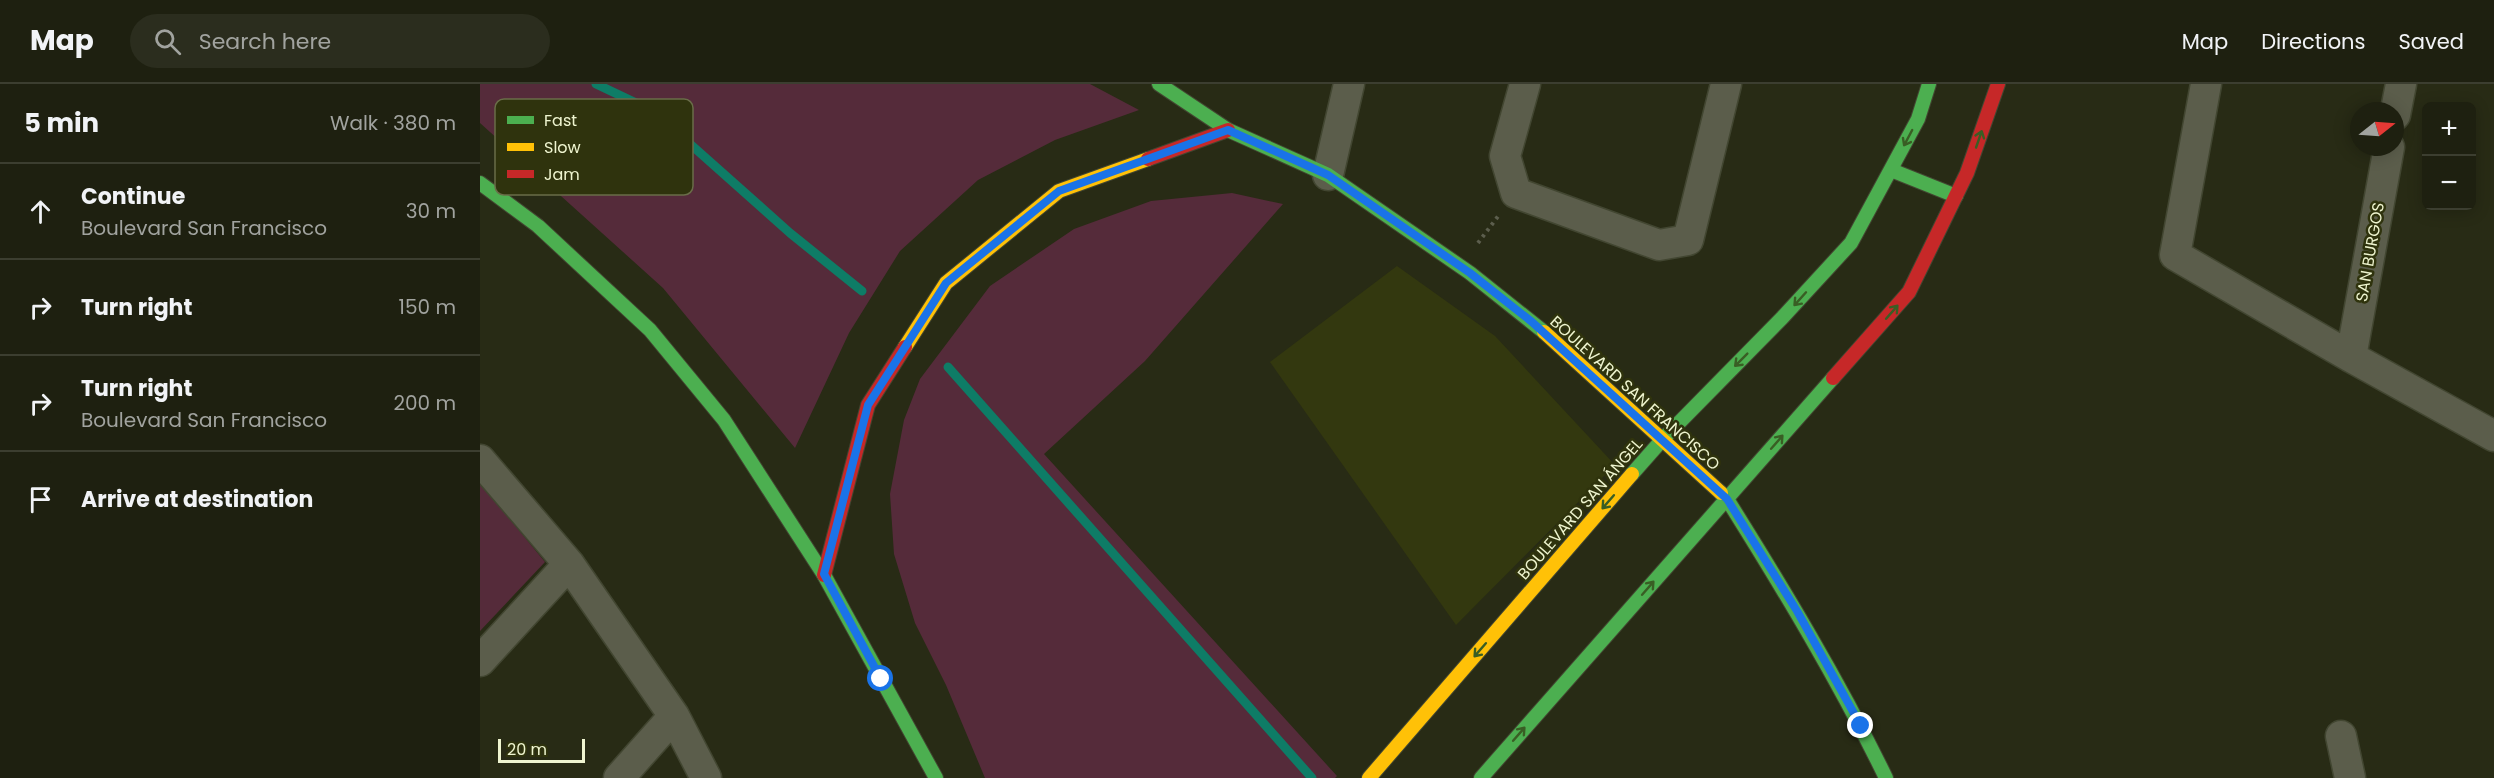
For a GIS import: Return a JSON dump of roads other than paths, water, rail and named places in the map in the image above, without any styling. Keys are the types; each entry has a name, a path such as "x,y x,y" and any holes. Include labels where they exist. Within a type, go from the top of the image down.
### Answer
{"street":[{"name":"BOULEVARD SAN FRANCISCO","path":"1158,84 1228,130 1328,175 1460,267 1532,322 1727,499 1797,611 1861,726 1886,778"},
{"path":"1328,175 1349,84"},
{"path":"1525,84 1505,156 1516,193 1659,245 1688,240 1726,84"},
{"name":"BOULEVARD SAN ÁNGEL","path":"1369,778 1662,440 1782,318 1851,243 1918,119 1929,84"},
{"path":"1481,778 1909,292 1967,173 1998,84"},
{"path":"2206,84 2175,255 2351,357 2494,436"},
{"path":"2398,102 2401,84"},
{"path":"824,574 868,405 946,283 1059,191 1228,130"},
{"name":"SAN BURGOS","path":"2351,357 2387,156"},
{"path":"1890,170 1956,196"},
{"path":"480,183 495,194"},
{"path":"496,195 538,226 650,330 724,420 824,574 936,778"},
{"path":"480,460 568,564 674,716 706,778"},
{"path":"480,662 568,564"},
{"path":"619,778 674,716"},
{"path":"2342,736 2349,778"}],"waterway":[{"path":"596,84 628,99"},
{"path":"693,147 790,233 862,291"},
{"path":"948,367 1312,778"}]}
